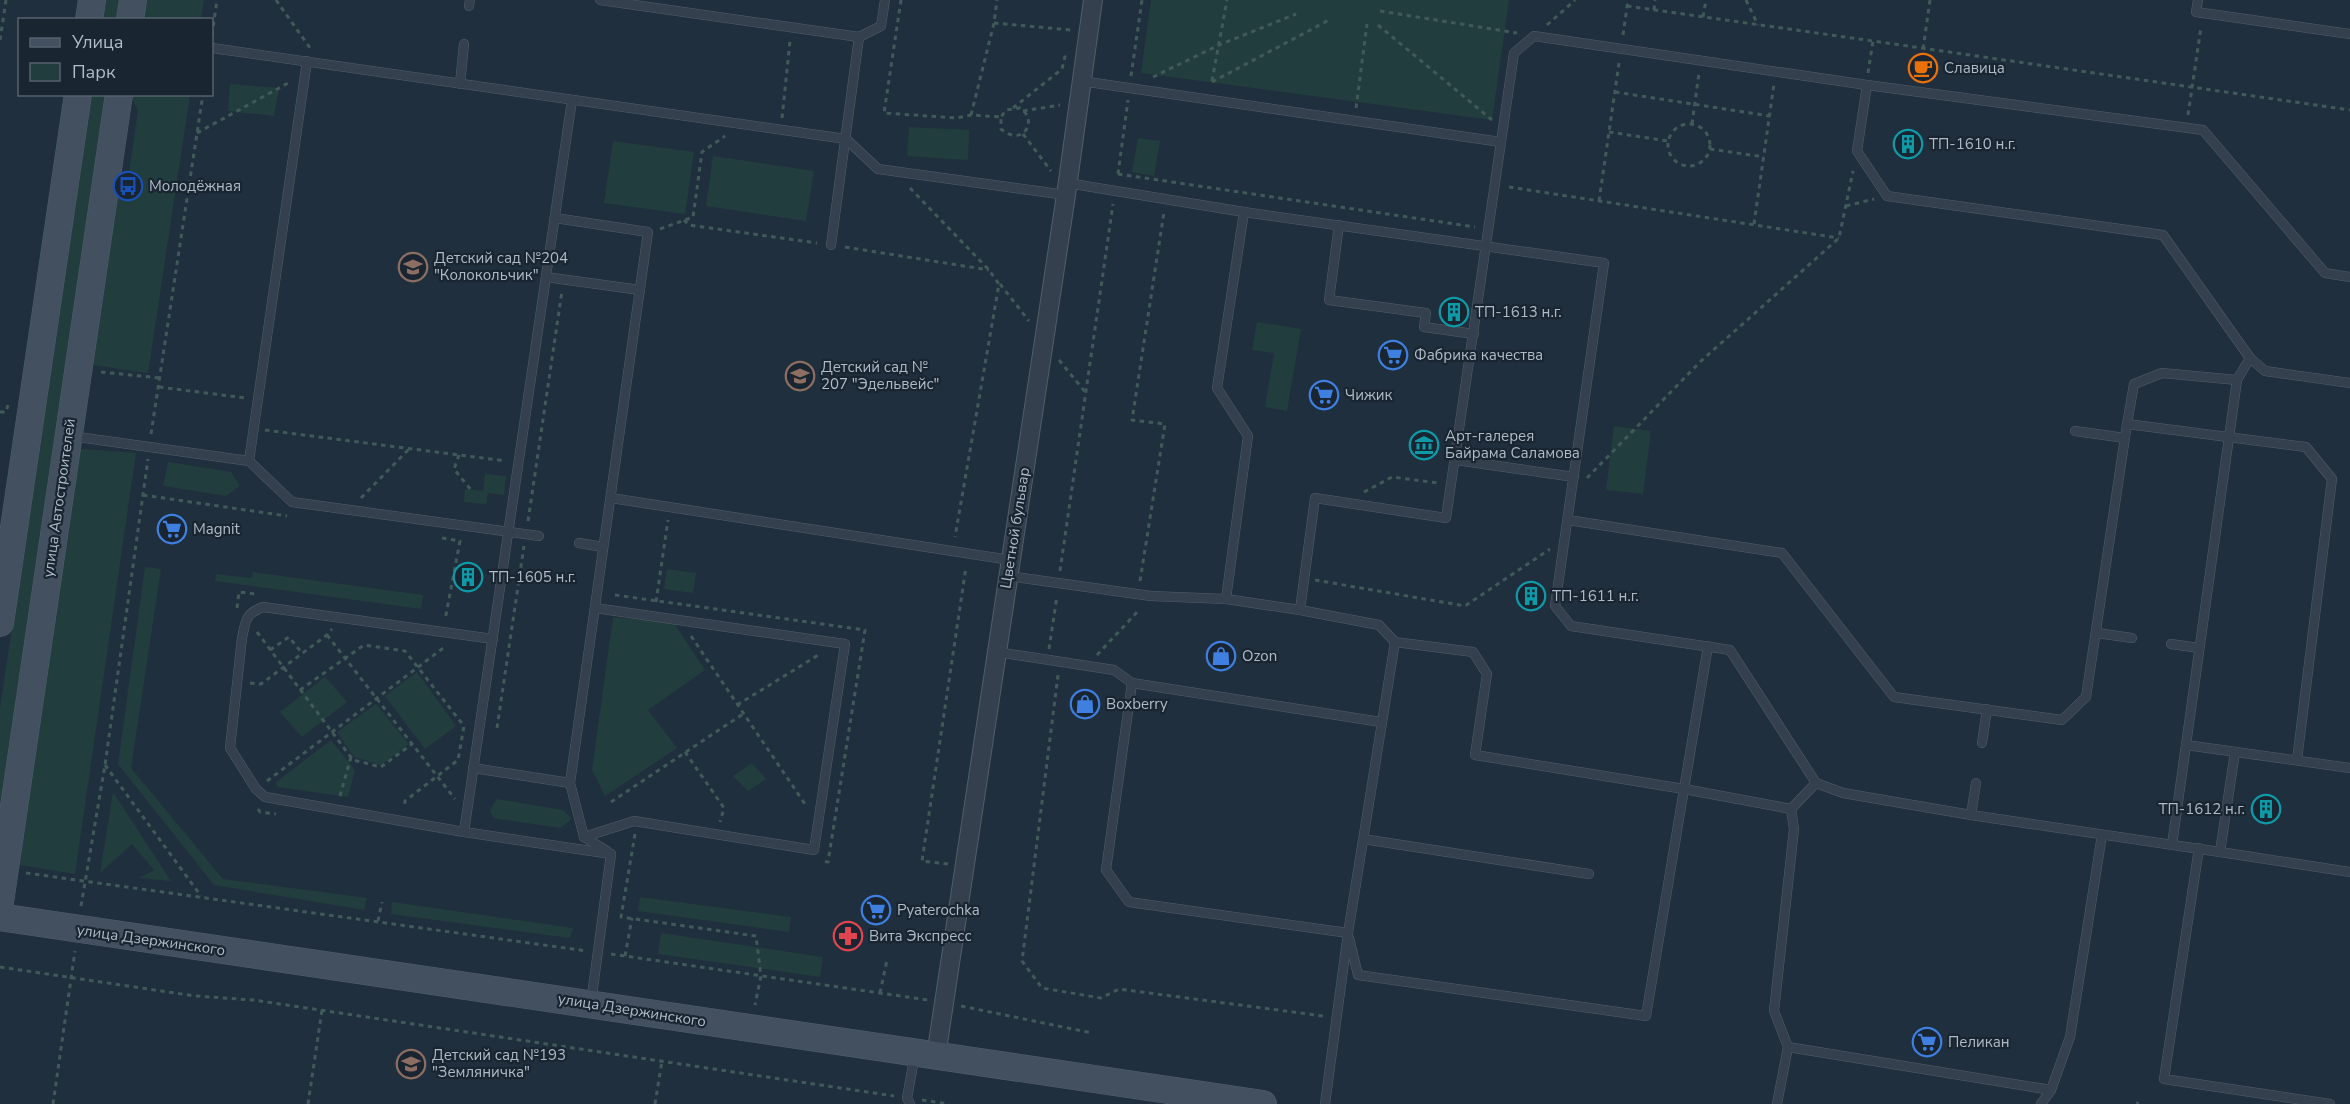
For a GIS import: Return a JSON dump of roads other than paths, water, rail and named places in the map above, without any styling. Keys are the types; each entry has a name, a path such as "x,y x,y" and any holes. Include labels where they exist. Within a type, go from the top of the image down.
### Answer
{"main road":[{"path":"89,18 92,0"},
{"path":"130,18 133,0"},
{"path":"0,623 5,554 78,96"},
{"name":"улица Автостроителей","path":"0,902 119,96"},
{"name":"улица Дзержинского","path":"0,917 1254,1103"}],"street":[{"name":"Цветной бульвар","path":"925,1054 944,1003 1093,0"}],"lane":[{"path":"600,0 669,4 859,37 881,26 885,0"},
{"path":"2198,0 2196,12 2350,34"},
{"path":"1300,610 1315,498 1446,518 1514,53 1534,36 1867,85 2203,130 2325,273 2350,277"},
{"path":"831,245 859,37"},
{"path":"460,84 464,44"},
{"path":"213,48 846,139 878,169 1115,190 1244,212 1604,263 1555,606 1571,626 1730,650 1815,783 1844,793 2350,872"},
{"path":"249,461 303,61"},
{"path":"1081,81 1501,142"},
{"path":"1867,85 1857,152 1887,196 2163,235 2250,358 2265,371 2350,383"},
{"path":"464,832 572,100"},
{"path":"1226,598 1248,436 1217,388 1244,212"},
{"path":"555,218 648,232 570,783 584,837 612,854"},
{"path":"1339,225 1329,300 1426,313 1424,327 1474,334"},
{"path":"546,278 640,290"},
{"path":"2172,844 2237,380 2250,358"},
{"path":"1568,520 1782,553 1894,697 2062,720 2086,697 2134,384 2162,373 2237,380"},
{"path":"2127,424 2306,447 2332,480 2297,760"},
{"path":"2075,431 2125,438"},
{"path":"69,436 249,461 292,502 539,536"},
{"path":"1456,460 1574,477"},
{"path":"611,498 968,553 1058,583 1151,596 1226,598 1379,625 1395,642 1473,652 1486,674 1475,755 1791,809"},
{"path":"579,543 603,547"},
{"path":"493,639 263,607 251,612 242,638 230,748 256,789 265,797 464,832 612,854"},
{"path":"584,837 634,821 814,850 845,644 595,608"},
{"path":"2097,633 2132,638"},
{"path":"1325,1104 1348,933 1395,642"},
{"path":"2171,644 2199,648"},
{"path":"1348,933 1358,975 1646,1016 1708,646"},
{"path":"997,652 1114,670 1132,683 1381,722"},
{"path":"1132,683 1106,870 1129,902 1348,933"},
{"path":"1982,743 1987,709"},
{"path":"2186,745 2350,768"},
{"path":"2220,852 2235,752"},
{"path":"473,768 570,783"},
{"path":"1791,809 1815,783"},
{"path":"1971,814 1976,783"},
{"path":"1777,1104 1788,1047 1774,1011 1794,829 1791,809"},
{"path":"2041,1104 2051,1090 2070,1037 2102,835"},
{"path":"1363,839 1589,874"},
{"path":"2199,848 2164,1079 2330,1104"},
{"path":"591,1003 612,854"},
{"path":"1788,1047 2051,1090"},
{"path":"909,1101 925,1054"}],"place":[{"name":"Славица","path":"1923,68"},
{"name":"ТП-1610 н.г.","path":"1908,144"},
{"name":"Молодёжная","path":"128,186"},
{"name":"Детский сад №204 \"Колокольчик\"","path":"413,267"},
{"name":"ТП-1613 н.г.","path":"1454,312"},
{"name":"Фабрика качества","path":"1393,355"},
{"name":"Детский сад № 207 \"Эдельвейс\"","path":"800,376"},
{"name":"Чижик","path":"1324,395"},
{"name":"Арт-галерея Байрама Саламова","path":"1424,445"},
{"name":"Magnit","path":"172,529"},
{"name":"ТП-1605 н.г.","path":"468,577"},
{"name":"ТП-1611 н.г.","path":"1531,596"},
{"name":"Ozon","path":"1221,656"},
{"name":"Boxberry","path":"1085,704"},
{"name":"ТП-1612 н.г.","path":"2266,809"},
{"name":"Pyaterochka","path":"876,910"},
{"name":"Вита Экспресс","path":"848,936"},
{"name":"Пеликан","path":"1927,1042"},
{"name":"Детский сад №193 \"Земляничка\"","path":"411,1064"}]}
